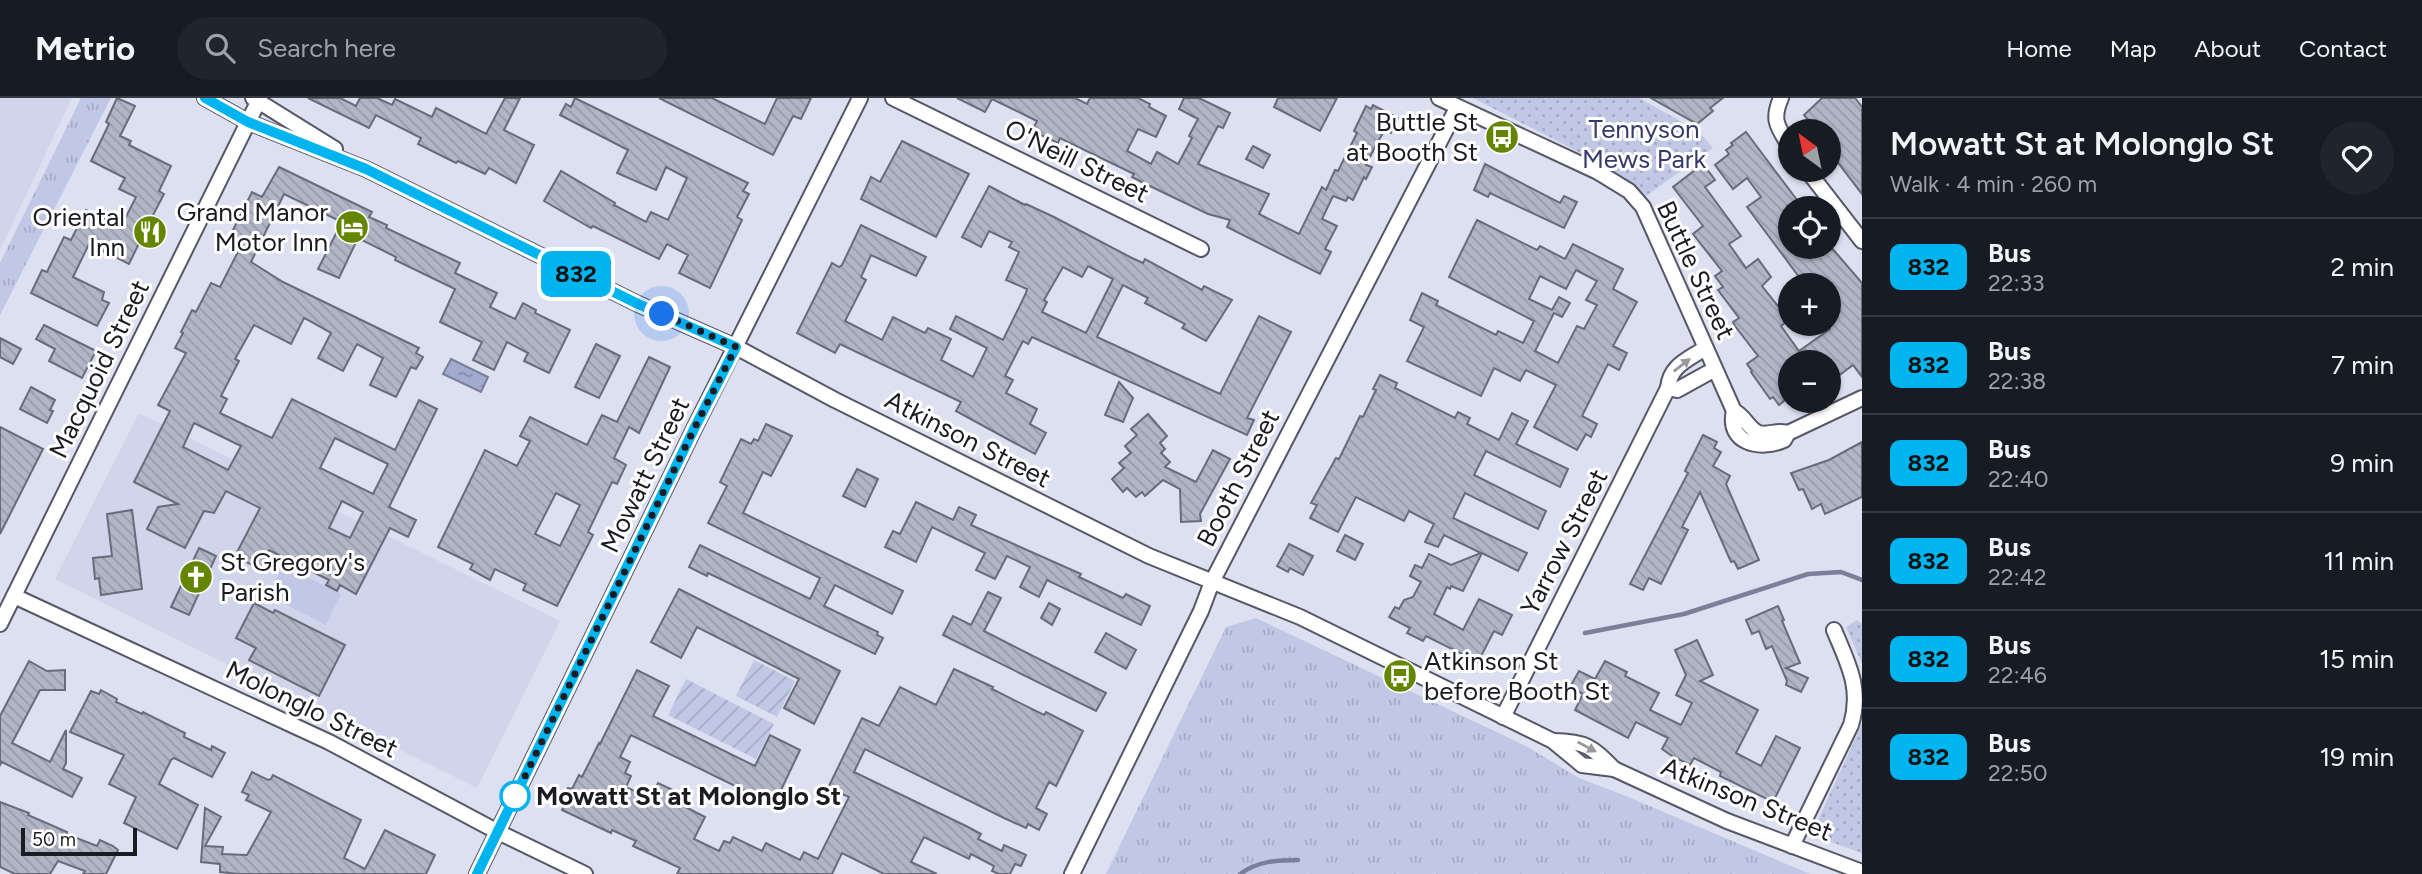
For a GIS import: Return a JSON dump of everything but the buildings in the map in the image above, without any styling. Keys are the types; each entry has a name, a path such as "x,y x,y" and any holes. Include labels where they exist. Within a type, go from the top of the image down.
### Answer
{"street":[{"name":"Atkinson Street","path":"205,98 248,122 366,169 638,304 736,347 835,400 1149,556 1300,617 1553,741 1579,763 1614,769 1727,821 1862,872"},
{"name":"Mowatt Street","path":"478,874 695,427 860,98"},
{"name":"O'Neill Street","path":"893,98 1201,249"},
{"name":"Buttle Street","path":"1439,98 1598,172 1629,191 1643,207 1734,411 1743,415 1752,429 1766,434 1781,430 1788,433 1862,398"},
{"path":"1778,126 1776,110 1781,98"},
{"name":"Atkinson Street","path":"257,99 366,169"},
{"name":"Macquoid Street","path":"0,624 257,99"},
{"name":"Booth Street","path":"1072,874 1201,611 1212,582 1457,108"},
{"path":"1816,182 1862,241"},
{"name":"Yarrow Street","path":"1503,716 1668,388 1669,376 1676,367 1705,348"},
{"path":"1668,388 1677,390 1715,369"},
{"name":"Molonglo Street","path":"14,596 329,743 498,832 585,874"},
{"path":"1792,846 1849,728 1856,707 1855,686 1834,630"}],"shaded area":[{"path":"0,98 72,98 0,250"},
{"path":"139,413 560,621 477,788 55,579"}],"green space":[{"path":"81,98 111,98 0,315 0,263"},
{"name":"Tennyson Mews Park","path":"1473,98 1639,98 1698,131 1713,148 1646,196 1624,177 1600,163"},
{"path":"283,565 341,594 326,625 268,595"},
{"path":"1256,618 1526,746 1579,778 1810,874 1106,874 1226,627"},
{"path":"1857,620 1862,624 1862,664 1846,627"},
{"path":"754,660 795,681 777,717 736,696"},
{"path":"686,679 774,724 756,759 668,715"},
{"path":"1862,724 1862,853 1828,841 1817,822"}],"water":[{"path":"451,359 488,377 481,392 443,374"}],"waterway":[{"path":"1585,633 1684,614 1808,574 1841,572 1862,580"},
{"path":"1240,874 1268,862 1298,860"}],"bus line":[{"name":"832","path":"205,98 248,122 366,169 638,304 736,347 477,874"}],"place":[{"name":"Buttle St at Booth St","path":"1502,137"},
{"name":"Grand Manor Motor Inn","path":"352,227"},
{"name":"Oriental Inn","path":"150,232"},
{"name":"St Gregory's Parish","path":"196,577"},
{"name":"Atkinson St before Booth St","path":"1400,676"},
{"name":"Mowatt St at Molonglo St","path":"515,796"}],"route":[{"path":"515,796 512,803 736,347 662,314"}]}
